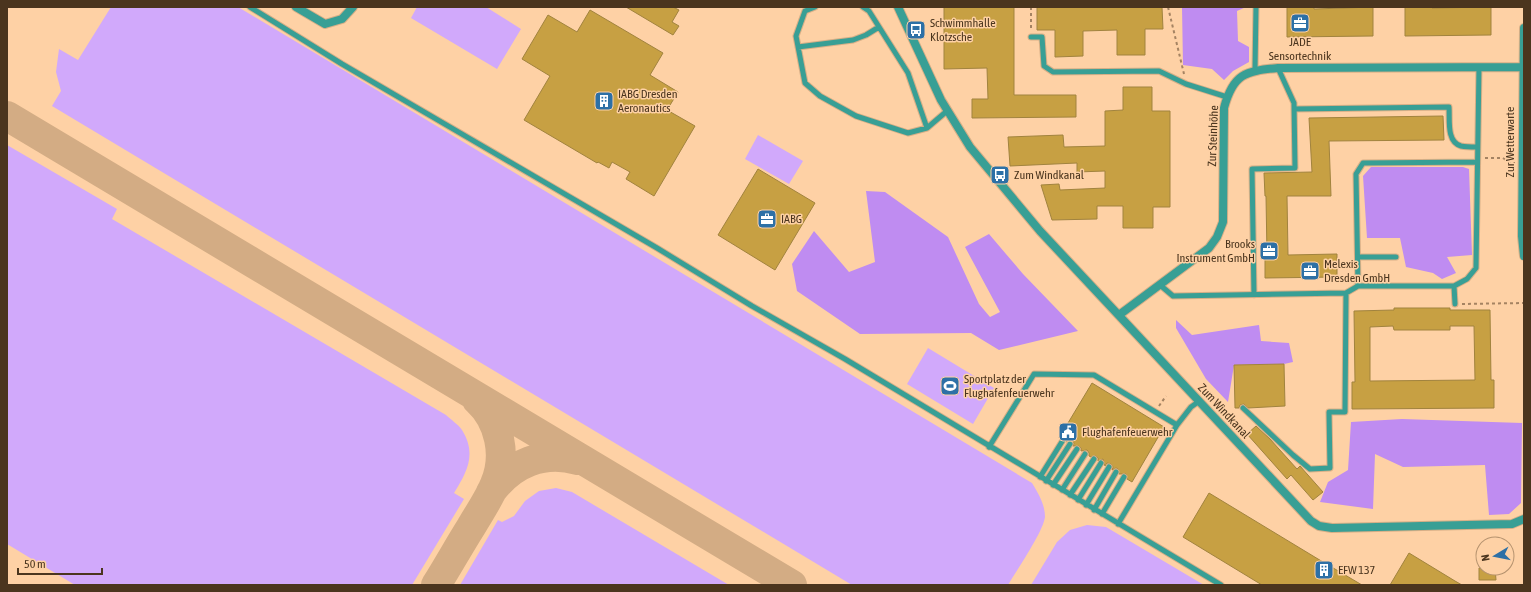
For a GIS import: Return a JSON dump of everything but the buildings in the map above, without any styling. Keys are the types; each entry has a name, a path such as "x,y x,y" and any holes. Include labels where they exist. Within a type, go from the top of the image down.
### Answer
{"street":[{"path":"296,7 325,24 342,20 353,7"},
{"name":"Zum Windkanal","path":"898,7 947,112 970,147 1030,220 1198,402 1311,521 1319,526 1332,528 1512,524 1524,519"},
{"name":"Zur Wetterwarte","path":"1524,28 1522,236 1524,256"},
{"name":"Zur Steinhöhe","path":"1119,315 1209,248 1217,237 1223,222 1224,108 1227,97 1234,83 1245,74 1255,70 1278,68 1523,67"}],"lane":[{"path":"250,7 356,72 657,248 752,306 845,359 989,447 1221,585"},
{"path":"815,7 805,11 796,36 805,83 820,96 856,116 908,133 927,128 947,112"},
{"path":"863,7 869,11 908,73 927,128"},
{"path":"1255,70 1256,7"},
{"path":"798,47 854,40 879,27"},
{"path":"1031,37 1042,37 1044,66 1053,72 1160,71 1186,84 1227,97"},
{"path":"1160,285 1173,296 1254,295 1346,293 1358,286 1454,286 1467,279 1476,268 1478,67"},
{"path":"1254,295 1252,169 1295,168 1294,103 1278,68"},
{"path":"1294,109 1449,107 1450,135 1454,142 1460,146 1477,147"},
{"path":"1358,286 1356,174 1363,163 1477,162"},
{"path":"1358,257 1396,257"},
{"path":"1454,286 1455,304"},
{"path":"1243,408 1310,469 1330,468 1329,412 1345,412 1346,293"},
{"path":"989,447 1034,374 1094,375 1176,425"},
{"path":"1118,524 1176,425 1191,407 1198,402"},
{"path":"1040,477 1063,440"},
{"path":"1046,481 1070,444"},
{"path":"1054,485 1077,449"},
{"path":"1062,490 1085,454"},
{"path":"1070,495 1094,459"},
{"path":"1078,500 1101,463"},
{"path":"1086,505 1109,468"},
{"path":"1094,510 1116,472"},
{"path":"1102,514 1124,477"}],"path":[{"path":"1031,7 1031,37"},
{"path":"1168,7 1186,84"},
{"path":"1477,162 1481,158 1503,158 1510,163 1523,167"},
{"path":"1455,304 1524,303"},
{"path":"1156,413 1166,396"}],"shaded area":[{"path":"111,7 238,7 1032,483 1039,495 1045,512 1045,517 1040,532 1008,585 852,585 52,106 61,91 56,72 59,49 78,60"},
{"path":"417,7 486,7 521,29 497,69 411,18"},
{"path":"1182,7 1246,7 1237,11 1238,41 1249,47 1249,62 1233,71 1224,80 1212,69 1183,65"},
{"path":"758,135 803,161 789,184 745,159"},
{"path":"7,145 117,209 112,219 446,415 462,430 469,447 468,463 463,478 454,493 464,499 412,585 75,585 7,544"},
{"path":"1371,167 1463,167 1469,169 1472,255 1447,257 1456,273 1442,279 1433,273 1406,267 1400,238 1367,238 1363,176"},
{"path":"866,191 885,192 948,237 979,304 990,317 1000,312 965,247 989,234 1023,274 1078,331 999,350 971,333 860,334 797,291 792,264 814,231 849,272 875,262"},
{"path":"1176,320 1192,335 1259,325 1261,341 1289,343 1293,362 1284,364 1234,365 1228,402 1206,379 1176,328"},
{"name":"Sportplatz der Flughafenfeuerwehr","path":"928,348 994,388 973,424 907,384"},
{"path":"1402,419 1522,423 1521,503 1509,514 1489,515 1485,465 1403,467 1375,454 1373,509 1320,502 1328,482 1348,470 1351,422"},
{"path":"556,488 572,492 729,585 460,585 498,520 502,522 514,516 525,501 539,491"},
{"path":"1087,525 1106,527 1204,585 1031,585 1057,542 1070,530"}],"taxiway":[{"path":"7,116 792,585"},
{"path":"436,585 487,501 499,473 501,451 496,428 485,408 477,400"},
{"path":"491,492 509,473 530,461 553,457 565,457 578,460"}],"place":[{"name":"JADE Sensortechnik","path":"1300,23"},
{"name":"Schwimmhalle Klotzsche","path":"916,30"},
{"name":"IABG Dresden Aeronautics","path":"604,101"},
{"name":"Zum Windkanal","path":"1000,175"},
{"name":"IABG","path":"767,219"},
{"name":"Brooks Instrument GmbH","path":"1269,251"},
{"name":"Melexis Dresden GmbH","path":"1310,271"},
{"name":"Sportplatz der Flughafenfeuerwehr","path":"950,386"},
{"name":"Flughafenfeuerwehr","path":"1068,432"},
{"name":"EFW 137","path":"1324,570"}]}
